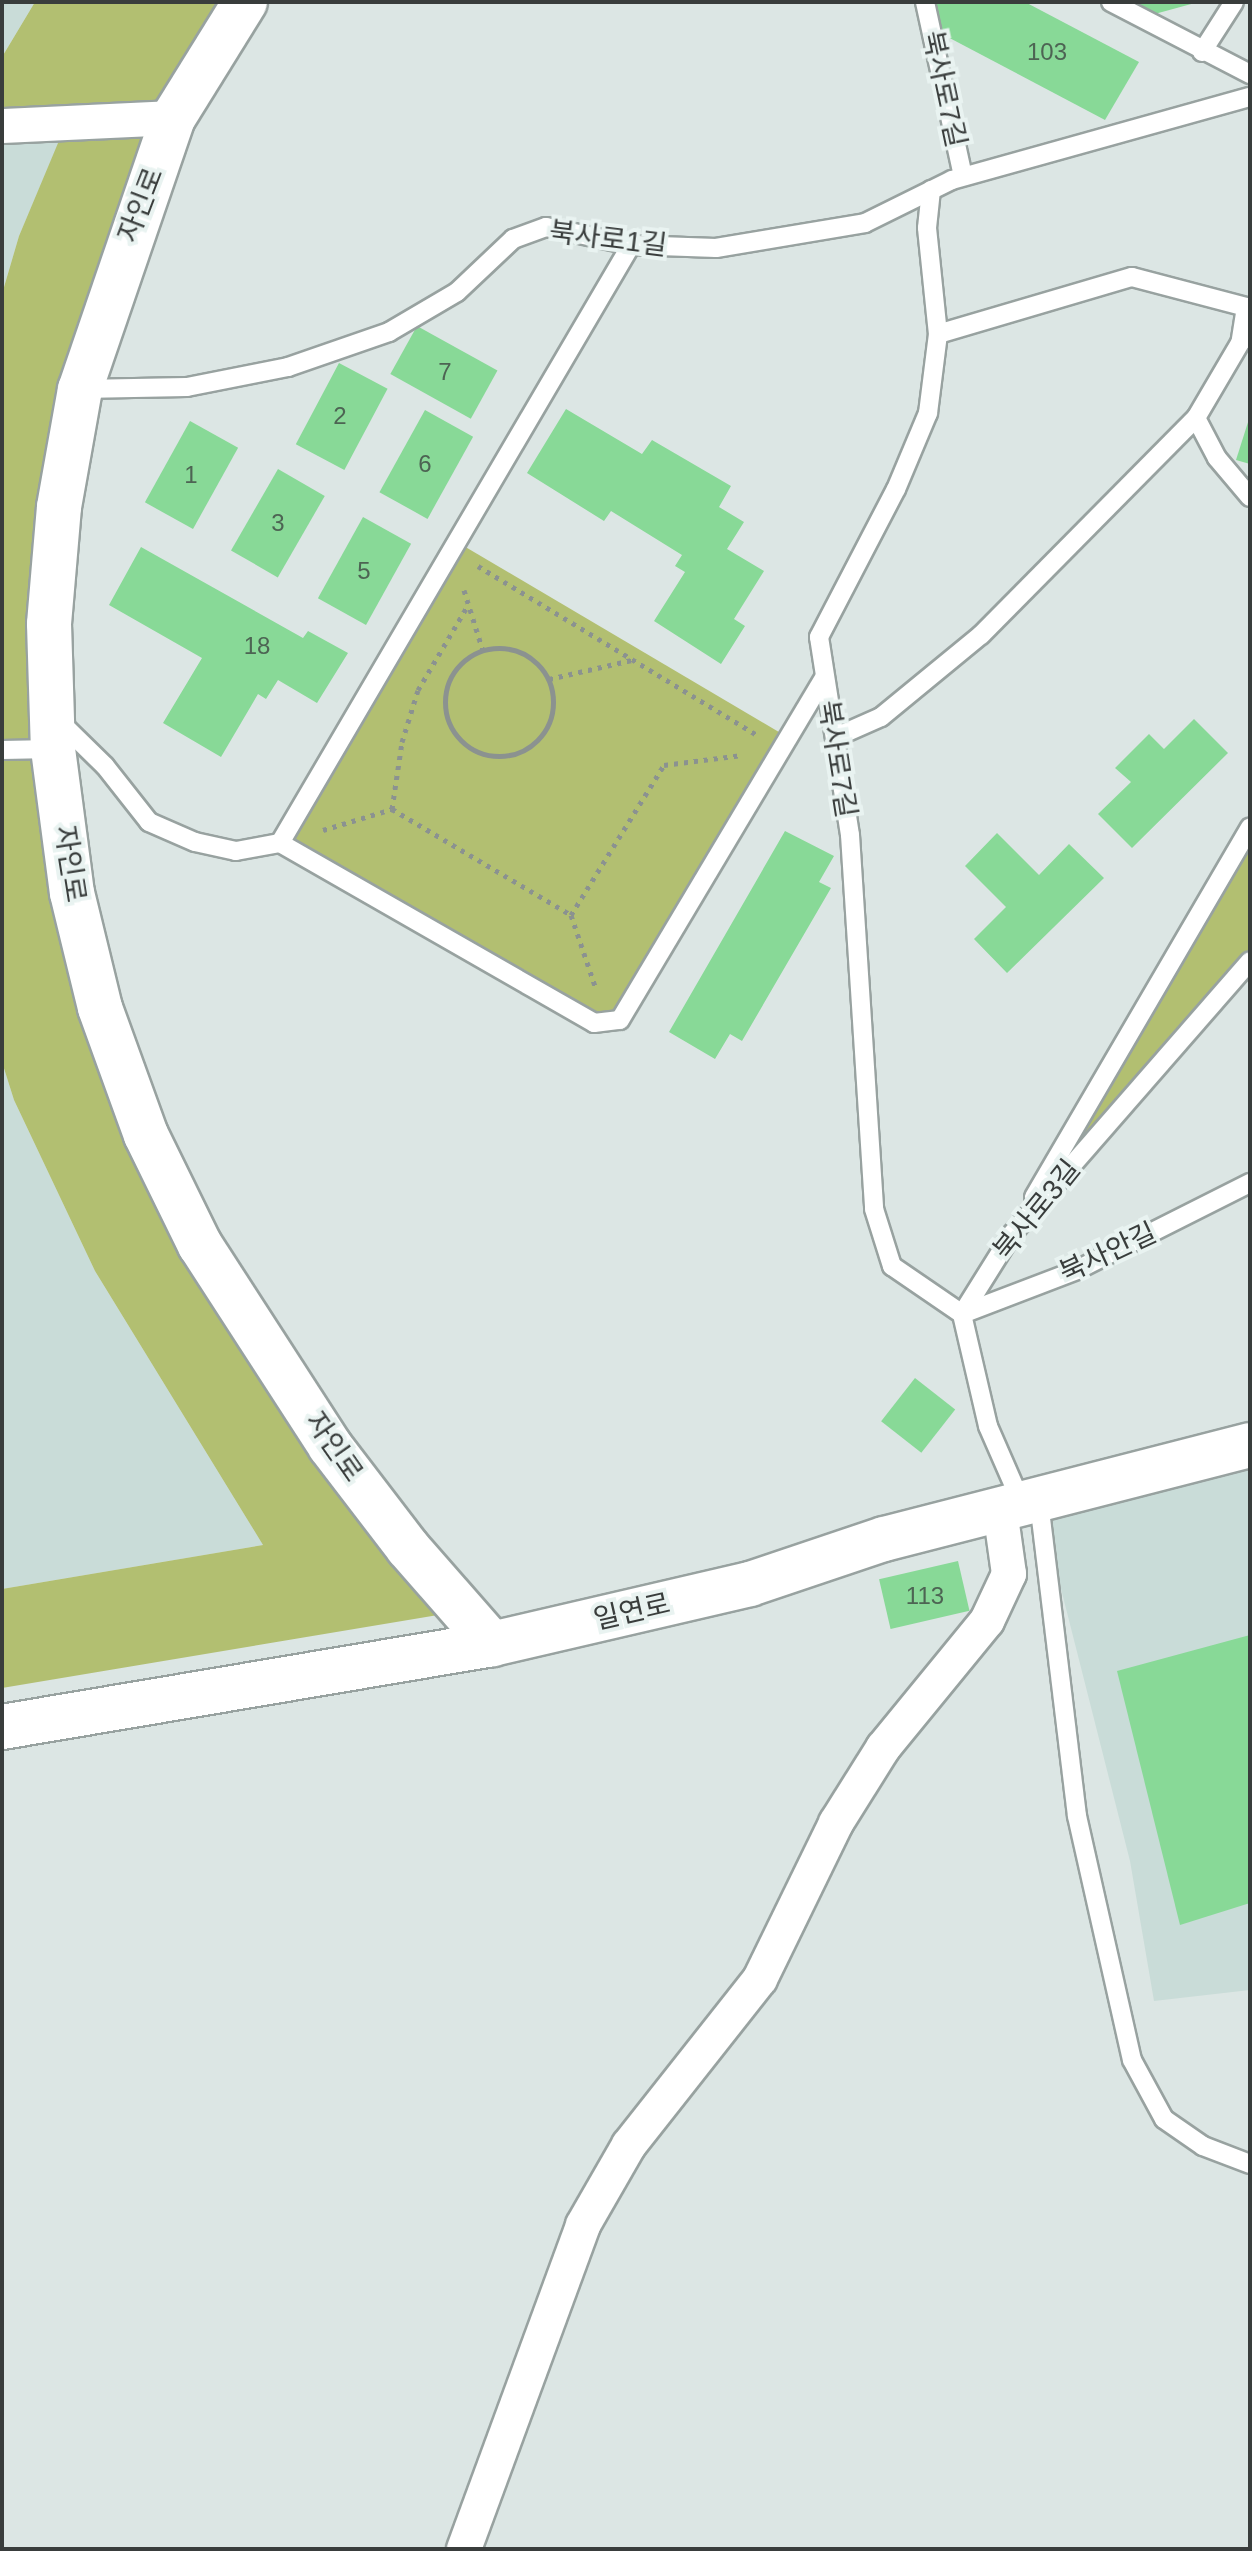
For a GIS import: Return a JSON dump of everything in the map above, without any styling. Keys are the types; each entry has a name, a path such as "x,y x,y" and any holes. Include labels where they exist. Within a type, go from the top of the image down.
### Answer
{"street":[{"name":"자인로","path":"245,2 173,118 80,389 59,507 49,624 52,731 72,893 100,1008 160,1163 200,1245 330,1446 408,1548 492,1644"},
{"path":"2,126 173,118"},
{"name":"일연로","path":"2,1727 492,1644 750,1584 884,1539 1250,1445"},
{"path":"464,2549 583,2225 629,2145 760,1979 836,1823 883,1748 987,1621 1009,1574 1020,1505"}],"lane":[{"name":"북사로7길","path":"925,2 963,176"},
{"path":"1111,2 1202,52 1250,74"},
{"path":"1202,52 1234,2"},
{"name":"북사로1길","path":"80,389 187,387 288,367 375,337 457,292 513,239 546,227 631,245 716,248 865,223 963,176 1250,97"},
{"name":"북사로7길","path":"931,190 927,228 938,334 928,413 896,489 819,637 823,679 838,736 850,835 874,1209 892,1266 962,1314"},
{"path":"280,843 631,245"},
{"path":"838,736 881,717 981,635 1196,418 1240,343 1248,306 1132,277 938,334"},
{"path":"1196,418 1217,458 1250,497"},
{"path":"2,750 52,731 105,766 149,822 195,842 236,851 280,843 594,1023 620,1020 823,679"},
{"path":"1012,1234 1250,827"},
{"name":"북사로3길","path":"962,1314 1012,1234 1250,961"},
{"name":"북사안길","path":"962,1314 1077,1270 1250,1183"},
{"path":"962,1314 988,1426 1020,1505 1077,1816 1132,2060 1164,2119 1203,2146 1250,2164"}],"path":[{"path":"452,551 483,651"},
{"path":"452,551 781,750"},
{"path":"392,809 402,742 418,690 468,605"},
{"path":"509,648 526,654 549,679 552,715 533,745 498,756 481,753 453,731 445,697 460,664 483,651 509,648"},
{"path":"549,679 632,660"},
{"path":"571,915 664,765 781,750"},
{"path":"280,843 392,809 571,915 606,1021"}],"shaded area":[{"path":"2,2 35,2 2,57"},
{"path":"67,123 19,236 2,294 2,126"},
{"path":"2,1062 14,1100 95,1271 263,1545 2,1589"},
{"path":"1250,1445 1250,1990 1154,2001 1130,1861 1039,1502"}],"green space":[{"path":"35,2 243,2 80,389 51,713 146,1135 462,1611 2,1688 2,1589 263,1545 95,1271 14,1100 2,1062 2,294 19,236 66,124 2,126 2,57"},
{"path":"457,542 789,738 620,1020 594,1023 280,843"},
{"path":"1250,828 1250,961 1012,1234"}],"building":[{"path":"936,2 1025,2 1139,62 1105,120 942,34"},
{"path":"1129,2 1194,2 1195,3 1151,15"},
{"path":"417,326 497,371 471,419 390,374"},
{"path":"339,363 388,389 344,470 296,444"},
{"path":"566,409 642,454 652,440 731,486 719,507 744,522 727,549 764,571 734,619 745,626 721,664 654,621 685,572 675,566 682,555 611,511 604,521 527,473"},
{"path":"425,410 473,437 428,519 379,492"},
{"path":"1250,419 1250,464 1236,460"},
{"path":"190,421 238,448 193,529 145,502"},
{"path":"278,469 325,496 278,577 231,550"},
{"path":"363,517 411,544 366,625 318,598"},
{"path":"141,547 303,638 308,631 348,653 317,703 278,680 266,699 258,694 221,757 163,723 202,658 109,605"},
{"path":"1194,719 1228,753 1132,848 1098,814 1131,782 1115,768 1149,734 1164,749"},
{"path":"785,831 834,856 819,882 831,888 742,1041 730,1034 715,1059 669,1032"},
{"path":"997,833 1039,875 1069,844 1104,878 1007,973 974,939 1006,907 965,866"},
{"path":"915,1378 955,1409 921,1453 881,1421"},
{"path":"958,1561 969,1611 891,1629 879,1579"},
{"path":"1250,1635 1250,1903 1180,1925 1117,1671"}]}
